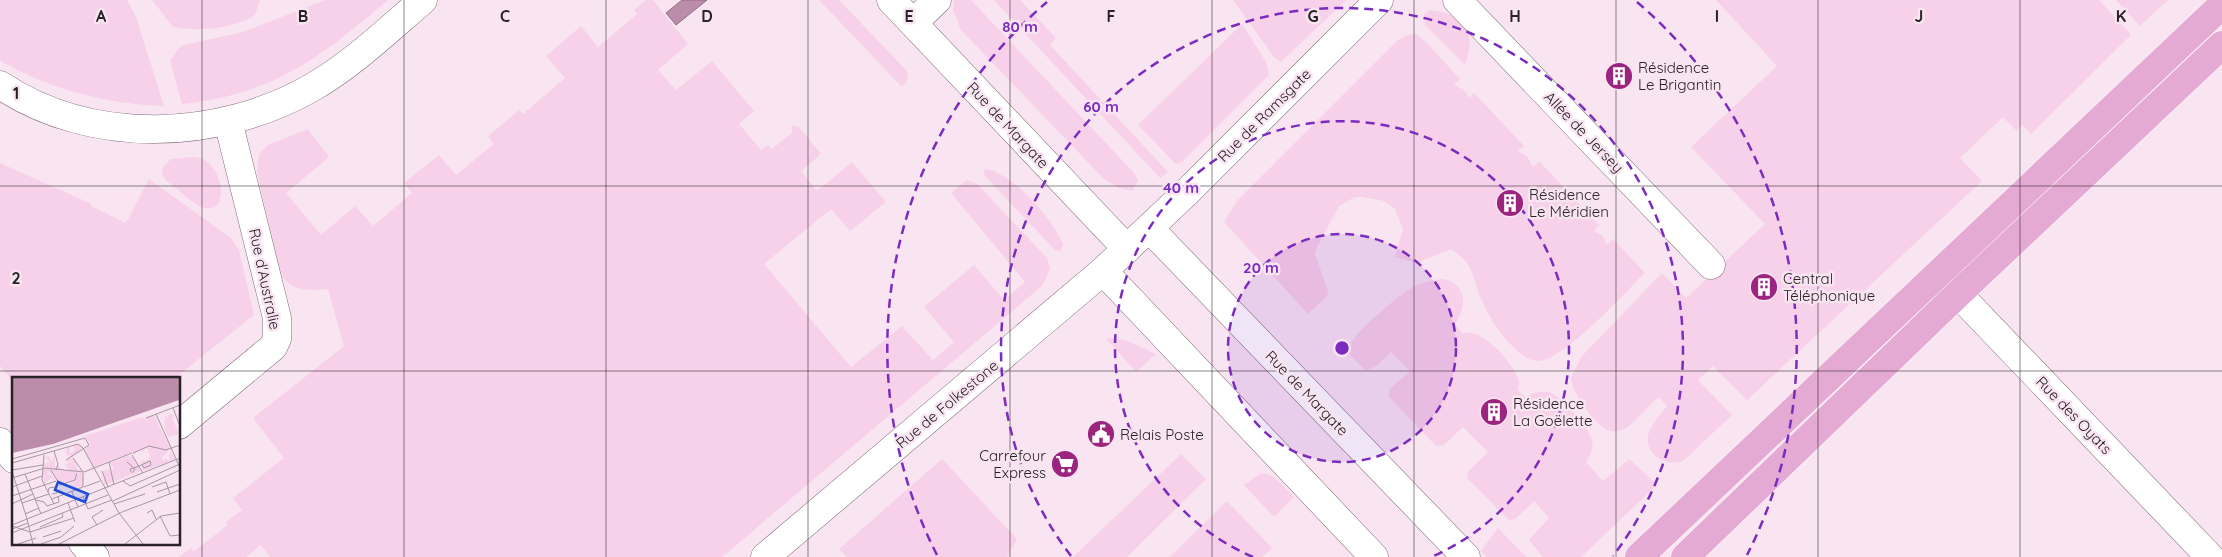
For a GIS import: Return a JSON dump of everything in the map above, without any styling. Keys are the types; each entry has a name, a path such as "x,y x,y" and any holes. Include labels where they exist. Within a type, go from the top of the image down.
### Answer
{"main road":[{"path":"1639,557 2222,5"},
{"path":"1685,557 1958,294 2222,46"}],"street":[{"path":"0,85 49,111 95,125 139,129 228,121 276,105 312,88 366,49 423,0"},
{"name":"Rue de Margate","path":"891,0 1127,249"},
{"path":"913,23 937,0"},
{"name":"Rue de Ramsgate","path":"1127,249 1379,0"},
{"name":"Allée de Jersey","path":"1457,0 1711,265"},
{"name":"Rue d'Australie","path":"180,424 266,354 277,339 276,318 228,121"},
{"name":"Rue de Margate","path":"1150,228 1466,557"},
{"name":"Rue de Folkestone","path":"765,557 1127,249"},
{"path":"1103,271 1374,557"},
{"name":"Rue des Oyats","path":"1938,273 2210,557"},
{"path":"0,442 12,457"},
{"path":"84,544 95,557"}],"shaded area":[{"path":"0,0 127,0 136,17 164,106 121,102 80,94 21,72 2,62 0,60"},
{"path":"152,0 260,0 255,15 246,20 215,28 193,29 173,27"},
{"path":"325,0 388,0 340,39 294,70 270,82 243,92 182,104 170,61 179,48 184,45 243,32"},
{"path":"646,0 653,0 688,44 658,70 676,90 712,61 754,111 739,124 761,150 768,145 772,149 792,133 792,125 799,127 821,154 801,171 817,191 852,162 886,202 850,231 831,209 764,264 851,367 902,326 933,360 954,342 924,307 974,265 1004,300 1025,282 951,193 967,180 977,184 1047,258 1050,268 1043,285 722,557 270,557 261,545 246,557 179,557 191,548 194,551 228,525 226,522 242,510 233,498 284,458 253,418 344,346 328,289 306,290 293,286 288,283 279,270 257,172 259,154 268,145 308,129 329,157 286,193 321,235 355,206 373,226 412,193 404,183 439,155 456,175 494,144 488,136 519,110 523,114 565,78 546,56 581,26 598,47 637,14 634,10"},
{"path":"682,0 707,0 676,25 666,13"},
{"path":"819,0 839,0 906,70 908,78 905,84 901,86"},
{"path":"954,0 971,0 1134,173 1138,181 1132,191 1119,188 1104,179 961,30 953,10"},
{"path":"994,0 1020,0 1056,38 1050,45 1168,172 1160,178"},
{"path":"1233,0 1346,0 1281,62 1274,57"},
{"path":"1716,0 2099,0 2131,35 2031,134 2022,125 2016,130 2003,117 1960,158 1982,181 1747,400 1713,366 1698,380 1732,415 1683,461 1676,463 1656,457 1649,446 1649,432 1667,406 1659,397 1626,428 1617,431 1609,430 1600,425 1580,401 1571,378 1582,356 1662,273 1686,298 1765,224 1691,147 1777,66"},
{"path":"2116,0 2168,0 2140,26"},
{"path":"1430,10 1452,16 1460,20 1465,27 1469,34 1470,43 1465,65 1425,25 1424,14"},
{"path":"1242,24 1266,62 1269,75 1182,162 1176,164 1138,125"},
{"path":"1416,34 1426,42 1460,79 1454,85 1463,89 1469,98 1474,93 1524,146 1518,151 1527,156 1533,167 1539,161 1599,225 1594,231 1603,236 1607,245 1613,239 1645,273 1594,324 1563,350 1549,358 1538,361 1530,359 1513,347 1498,329 1487,310 1469,267 1451,249 1416,263 1395,257 1403,229 1395,209 1384,201 1355,197 1339,206 1315,254 1329,294 1308,314 1224,222 1238,200 1398,40 1407,35"},
{"path":"193,157 204,160 212,166 217,175 221,186 221,195 218,203 213,208 204,208 197,204 167,181 162,174 163,167 171,159"},
{"path":"0,163 85,201 91,204 91,206 126,223 149,179 231,238 239,250 254,315 176,377 12,377 12,381 0,366"},
{"path":"985,169 996,172 1007,179 1031,199 1051,223 1058,235 1063,245 1060,251 1055,250 985,176 983,172"},
{"path":"1443,279 1457,285 1461,291 1462,310 1455,324 1463,334 1478,335 1487,340 1503,355 1515,372 1519,382 1518,390 1525,397 1537,392 1556,395 1581,421 1592,440 1591,452 1586,462 1603,481 1629,459 1657,485 1581,557 1543,557 1529,540 1549,518 1534,501 1515,519 1509,520 1467,478 1468,472 1488,452 1463,427 1444,445 1436,446 1389,397 1390,389 1410,371 1391,352 1376,366 1366,371 1347,352 1355,337 1364,327 1397,299 1413,287"},
{"path":"1106,338 1126,340 1156,354 1136,372"},
{"path":"1181,454 1206,479 1127,557 1073,557"},
{"path":"942,459 1017,539 1007,557 847,557 839,549"},
{"path":"1261,473 1273,476 1294,497 1274,517 1244,485"},
{"path":"1227,501 1272,548 1262,557 1170,557"},
{"path":"1498,528 1526,557 1487,557 1481,551"}],"place":[{"name":"Résidence Le Brigantin","path":"1619,76"},
{"name":"Résidence Le Méridien","path":"1510,203"},
{"name":"Central Téléphonique","path":"1764,287"},
{"name":"Résidence La Goëlette","path":"1494,412"},
{"name":"Relais Poste","path":"1101,434"},
{"name":"Carrefour Express","path":"1065,464"}]}
